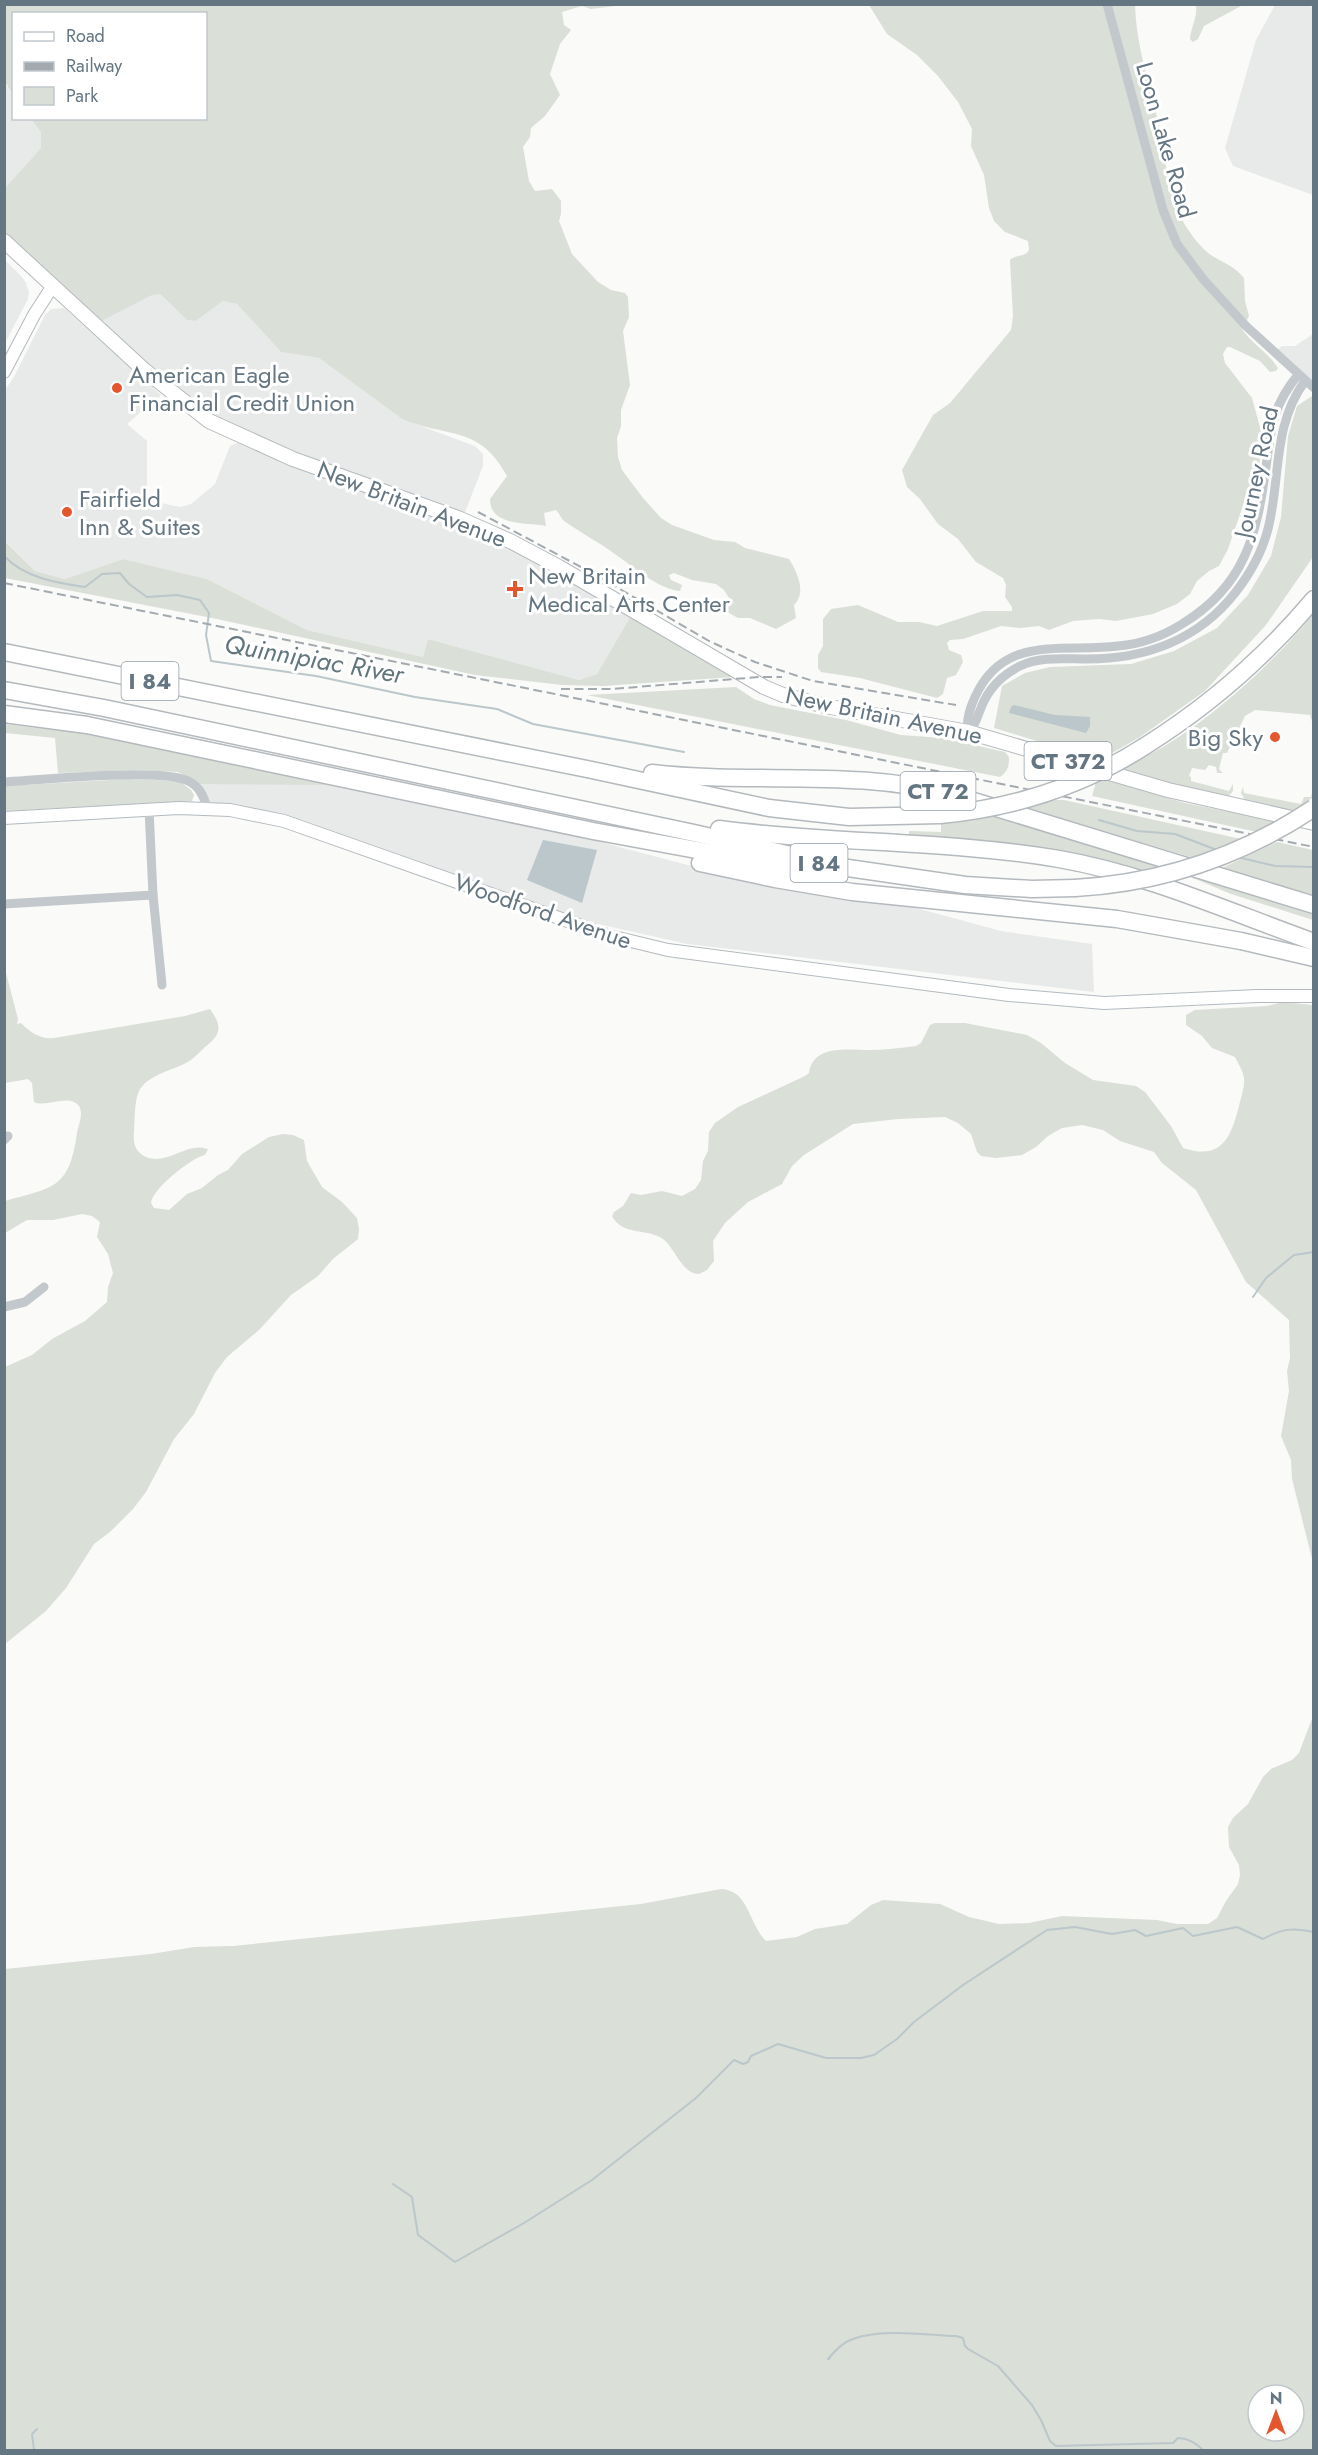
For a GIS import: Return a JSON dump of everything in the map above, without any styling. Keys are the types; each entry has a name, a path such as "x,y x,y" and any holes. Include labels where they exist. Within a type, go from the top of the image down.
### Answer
{"highway":[{"path":"1282,634 1292,614 1314,585"},
{"name":"I 84","path":"4,652 789,811 858,817 940,815 994,807 1057,790 1111,767 1214,698 1282,634 1314,599"},
{"name":"I 84","path":"4,690 104,708 567,806 840,867 965,885 1075,888 1128,883 1201,864 1256,841 1314,808"},
{"path":"4,714 87,724 717,855 912,885 965,885"},
{"name":"CT 72","path":"547,761 686,777 847,778 911,785 954,795 1314,905"},
{"name":"CT 72","path":"567,806 602,809 744,832 1016,853 1060,859 1140,879 1314,942"},
{"path":"566,825 646,849 786,881 898,898 1097,916 1218,936 1314,958"}],"main road":[{"name":"New Britain Avenue","path":"4,242 159,384 193,410 226,430 293,459 471,523 510,541 559,567 723,664 783,695 825,706 968,732 1168,790 1314,823"}],"street":[{"name":"Loon Lake Road","path":"1107,4 1163,210 1177,244 1203,279 1246,326 1314,388"},
{"path":"4,372 34,315 52,287"},
{"name":"Journey Road","path":"968,732 974,726 993,687 1001,678 1023,664 1048,659 1118,658 1154,651 1186,635 1224,605 1244,581 1263,543 1270,516 1286,414 1301,378"},
{"path":"4,782 129,775 182,778 195,785 204,798 207,808"},
{"name":"Woodford Avenue","path":"4,818 149,809 207,808 284,821 585,928 637,943 780,966 1008,995 1104,1002 1314,996"},
{"path":"149,809 153,895 162,985"},
{"path":"4,904 153,895"},
{"path":"4,1307 25,1302 44,1287"}],"shaded area":[{"path":"1275,5 1313,7 1313,195 1233,166 1225,148 1256,40"},
{"path":"4,82 12,94 12,120 32,120 41,132 41,148 5,188"},
{"path":"5,260 21,276 29,292 28,299 5,343"},
{"path":"160,294 187,320 196,321 223,301 237,304 281,352 319,358 402,419 475,446 483,454 483,466 462,520 226,430 94,325 151,295"},
{"path":"64,308 161,395 127,424 147,441 147,500 180,507 191,504 215,484 230,446 237,443 249,445 454,521 547,565 632,614 597,674 579,680 428,639 423,657 307,630 207,579 123,559 65,579 35,571 5,540 5,390 14,377 45,315 51,309"},
{"path":"1313,334 1313,382 1278,349 1282,346 1295,346"},
{"path":"1014,705 1055,715 1090,717 1090,726 1086,733 1009,713"},
{"path":"199,784 333,785 608,844 752,882 905,905 1001,931 1092,944 1094,992 687,944 594,923 291,816 210,805"},
{"path":"543,840 597,850 582,903 527,880"}],"green space":[{"path":"1196,4 1243,5 1204,26 1198,39 1193,42 1190,39"},
{"path":"4,5 623,5 591,9 582,6 562,12 564,25 571,30 560,44 550,74 560,95 545,116 531,128 530,137 523,147 529,181 535,191 552,189 561,201 559,221 572,254 598,282 611,290 625,293 628,297 629,317 623,331 630,385 621,410 621,426 617,438 618,457 622,470 661,518 672,525 714,540 735,542 745,548 789,559 798,576 800,588 798,600 794,605 796,618 776,629 750,618 738,618 720,608 721,604 728,602 729,598 716,584 692,580 674,573 669,575 671,580 682,585 680,591 664,587 564,521 556,510 544,513 546,526 503,519 492,508 490,499 507,476 486,448 461,436 402,419 319,358 281,352 237,304 223,301 196,321 187,320 160,294 152,295 94,325 5,241 5,188 41,148 41,132 32,120 207,120 207,12 12,12 12,93 5,82"},
{"path":"869,5 1135,5 1140,49 1176,206 1200,246 1234,268 1244,278 1245,301 1249,316 1242,329 1278,368 1270,372 1260,361 1230,347 1227,347 1223,354 1225,363 1252,398 1261,431 1262,447 1258,472 1219,566 1197,581 1190,594 1177,604 1153,614 1116,621 1099,619 1073,621 1049,630 1039,626 1020,628 1001,626 963,639 950,640 947,643 949,650 961,655 963,662 956,675 947,678 943,694 937,698 860,678 821,672 818,668 818,655 823,646 823,619 831,609 858,605 898,622 919,622 937,626 983,611 1012,611 1005,597 1006,585 1003,578 976,562 958,539 938,524 920,499 907,487 902,470 933,415 950,403 1011,330 1013,316 1010,260 1029,250 1028,241 1005,232 994,221 989,208 984,175 971,146 972,129 958,102 938,76 917,55 887,34"},
{"path":"1312,396 1313,557 1266,625 1205,691 1140,737 1100,760 994,728 1002,686 1025,673 1050,667 1131,664 1174,651 1217,628 1248,595 1271,556 1281,517 1288,436 1297,406"},
{"path":"4,540 35,571 65,579 123,559 207,579 307,630 423,657 428,639 579,680 597,674 632,614 734,677 603,686 562,685 475,675 212,618 5,578"},
{"path":"1313,614 1313,725 1310,715 1255,710 1245,716 1227,753 1223,753 1219,769 1223,773 1217,773 1216,767 1209,765 1205,770 1192,768 1189,776 1191,781 1229,791 1233,784 1233,791 1229,796 1178,785 1122,769 1168,744 1210,714 1267,665"},
{"path":"736,687 754,699 770,705 846,720 901,735 943,738 1005,752 1009,757 1008,766 1000,777 587,695"},
{"path":"4,724 120,738 581,836 608,844 333,785 199,784 178,772 133,770 58,773 55,738 5,733"},
{"path":"128,779 179,781 194,795 192,801 5,811 5,786"},
{"path":"1104,779 1185,803 1276,821 1257,832 1092,796 1096,782"},
{"path":"1243,787 1244,793 1301,804 1304,797 1311,797 1313,789 1313,797 1294,811 1245,800 1241,793"},
{"path":"1052,800 1064,800 1241,839 1194,858 1025,808"},
{"path":"1002,814 1170,865 1139,873 909,839 909,831 941,832 941,823"},
{"path":"1277,842 1313,850 1313,895 1222,868"},
{"path":"1203,875 1313,911 1313,920 1231,894 1193,878"},
{"path":"5,969 18,1019 17,1024 21,1023 40,1037 54,1038 185,1016 210,1009 214,1015 218,1025 215,1038 191,1060 150,1079 138,1093 134,1138 135,1146 142,1155 154,1159 192,1148 208,1149 205,1155 182,1168 165,1182 153,1197 151,1203 154,1208 169,1210 187,1194 202,1188 228,1170 242,1154 269,1137 283,1134 293,1135 304,1140 307,1161 322,1187 342,1202 357,1218 359,1229 358,1239 333,1259 318,1276 291,1295 259,1330 227,1357 215,1373 194,1414 174,1439 146,1492 133,1509 94,1544 66,1588 46,1611 5,1644 5,1367 32,1355 52,1339 85,1321 107,1302 108,1287 113,1273 108,1254 97,1237 100,1222 92,1216 82,1214 53,1220 27,1220 5,1233 5,1201 47,1188 63,1176 74,1152 81,1113 75,1102 34,1102 32,1083 28,1079 5,1083"},
{"path":"1283,1002 1313,1005 1313,1563 1292,1479 1291,1460 1281,1436 1289,1391 1287,1371 1290,1358 1289,1320 1246,1282 1196,1190 1162,1163 1154,1152 1120,1141 1103,1130 1082,1125 1062,1128 1022,1155 996,1158 981,1156 977,1152 971,1134 958,1123 945,1117 853,1124 804,1155 792,1166 782,1184 748,1202 725,1223 713,1241 714,1261 707,1270 699,1274 688,1270 663,1239 622,1226 612,1216 623,1206 631,1193 641,1195 662,1191 682,1196 695,1189 701,1180 703,1161 708,1151 709,1132 715,1123 738,1107 805,1076 817,1057 824,1053 842,1050 881,1050 916,1046 921,1043 930,1025 935,1023 965,1023 1027,1035 1093,1080 1136,1086 1145,1092 1171,1126 1183,1148 1196,1151 1216,1149 1228,1136 1236,1117 1243,1092 1243,1075 1235,1057 1212,1048 1202,1036 1186,1025 1186,1015 1195,1010 1267,1006"},
{"path":"1313,1716 1313,2450 5,2450 5,1969 151,1954 194,1947 233,1946 641,1904 721,1889 730,1891 743,1901 766,1941 797,1937 815,1929 847,1924 871,1905 883,1900 940,1904 969,1917 999,1924 1029,1923 1062,1916 1208,1924 1217,1918 1238,1884 1240,1875 1239,1865 1229,1847 1228,1827 1233,1818 1248,1804 1263,1777 1271,1769 1292,1760 1299,1753"}],"waterway":[{"name":"Quinnipiac River","path":"4,556 22,570 53,581 85,587 102,574 120,573 129,584 147,597 177,595 200,600 209,613 206,635 211,661 316,676 415,697 497,709 533,724 684,752"},
{"name":"Quinnipiac River","path":"1099,820 1137,831 1175,834 1217,850"},
{"name":"Quinnipiac River","path":"1237,857 1275,866 1314,867"},
{"path":"1253,1297 1266,1278 1294,1255 1314,1252"},
{"path":"393,2184 412,2197 418,2235 455,2262 524,2223 592,2180 696,2098 734,2060 743,2064 748,2062 751,2056 778,2044 826,2058 861,2058 874,2055 963,1985 1047,1930 1075,1927 1112,1934 1135,1930 1146,1936 1183,1928 1193,1936 1237,1927 1263,1939 1287,1930 1314,1932"},
{"path":"830,2358 828,2359 846,2342 865,2336 904,2333 956,2336 963,2338 968,2349 998,2366 1032,2405 1050,2441 1056,2446 1173,2443 1178,2438 1192,2441 1203,2450"},
{"path":"34,2450 32,2434 37,2429"}],"railway":[{"path":"478,512 596,575 709,641 755,662 813,681 956,705"},
{"path":"4,583 1314,847"},
{"path":"561,689 612,689 782,677"}],"place":[{"name":"American Eagle Financial Credit Union","path":"117,388"},
{"name":"Fairfield Inn & Suites","path":"67,512"},
{"name":"New Britain Medical Arts Center","path":"515,589"},
{"name":"Big Sky","path":"1275,737"}]}
